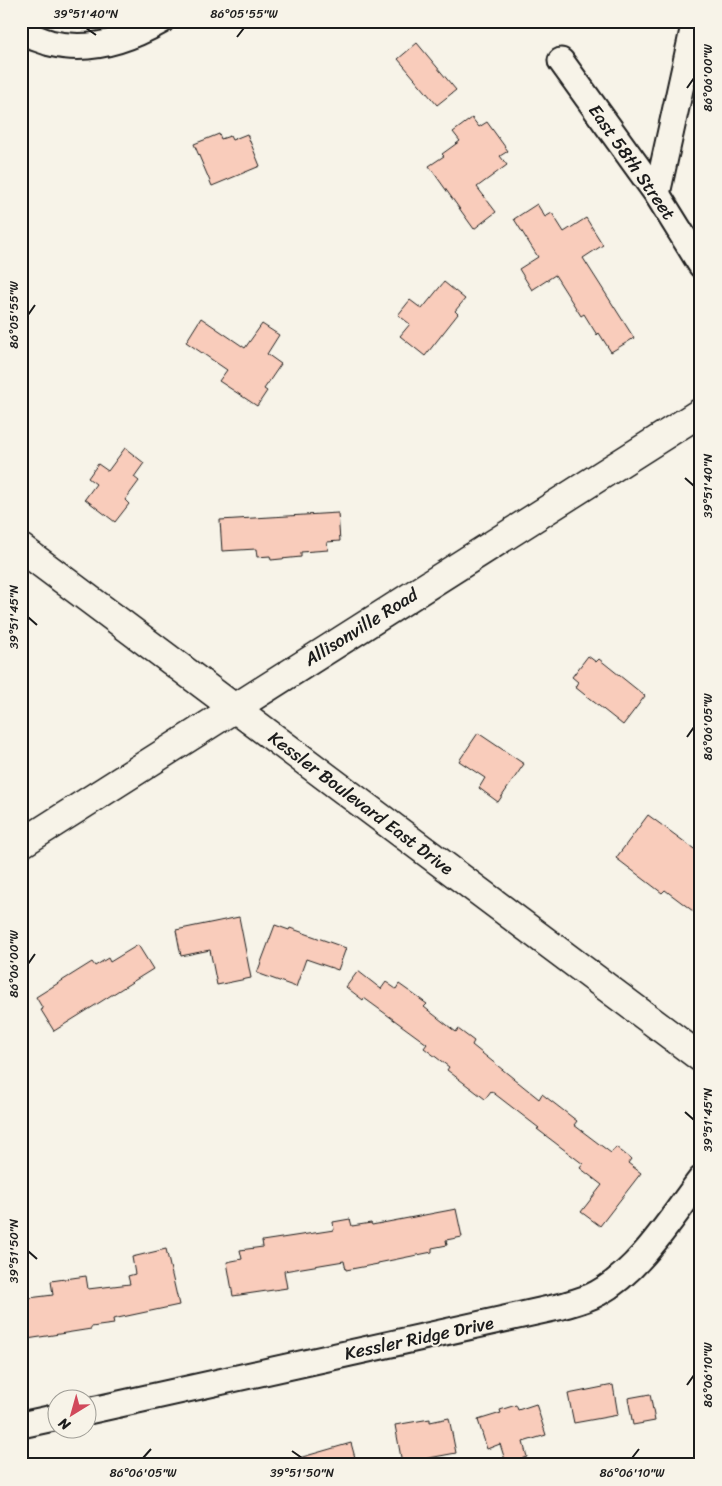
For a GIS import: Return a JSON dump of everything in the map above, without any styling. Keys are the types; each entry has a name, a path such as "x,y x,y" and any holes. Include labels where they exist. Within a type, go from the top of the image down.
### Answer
{"main road":[{"name":"Allisonville Road","path":"21,844 701,412"},
{"name":"Kessler Boulevard East Drive","path":"21,548 701,1058"}],"street":[{"path":"21,33 51,43 82,46 124,39 161,21"},
{"path":"657,194 695,21"},
{"name":"East 58th Street","path":"561,60 657,194 701,264"},
{"name":"Kessler Ridge Drive","path":"98,1409 558,1308 579,1301 598,1293 633,1266 648,1250 701,1179"},
{"path":"21,1425 48,1419"}],"building":[{"path":"417,43 456,90 437,105 398,59"},
{"path":"472,118 479,127 487,122 508,151 500,156 507,165 477,187 496,212 474,229 429,166 444,156 442,154 460,141 453,132"},
{"path":"219,134 221,139 230,136 232,140 247,134 260,166 212,186 194,144"},
{"path":"537,204 545,217 552,213 564,232 586,218 603,245 583,258 634,338 611,352 599,333 597,335 584,314 581,316 555,275 532,290 519,269 538,257 514,219"},
{"path":"444,282 465,299 455,311 458,314 425,356 400,336 410,324 398,315 410,300 422,309"},
{"path":"201,318 245,348 262,324 279,335 267,354 281,364 264,389 267,391 257,406 219,381 227,370 186,342"},
{"path":"125,448 144,463 134,477 139,481 125,500 129,504 115,522 85,499 96,484 88,478 98,464 108,471"},
{"path":"338,513 340,541 327,542 328,550 301,552 301,557 271,560 270,556 257,557 256,549 222,551 220,520"},
{"path":"588,656 596,662 599,659 645,696 623,725 575,687 578,682 572,677"},
{"path":"478,733 524,764 498,802 479,788 485,778 459,761"},
{"path":"648,815 701,854 701,917 665,890 662,893 616,858"},
{"path":"239,917 251,978 217,985 210,950 181,956 176,930"},
{"path":"275,925 289,930 290,928 346,948 338,970 306,959 296,987 257,973"},
{"path":"138,945 153,969 54,1031 41,1010 43,1009 36,997 92,962 95,966 108,958 110,962"},
{"path":"358,971 381,989 386,982 396,989 399,984 427,1004 424,1007 456,1032 458,1029 474,1041 472,1045 539,1099 542,1094 577,1121 574,1125 611,1153 616,1147 631,1159 628,1163 641,1173 600,1226 581,1212 602,1185 580,1168 583,1164 491,1091 485,1099 447,1070 449,1067 424,1048 427,1044 346,987"},
{"path":"456,1209 462,1237 446,1240 447,1245 432,1248 432,1252 346,1270 344,1261 284,1271 287,1288 233,1296 227,1262 242,1259 240,1250 263,1247 262,1241 334,1230 333,1222 350,1219 352,1226 371,1223 372,1225"},
{"path":"166,1249 179,1305 113,1319 114,1324 21,1340 21,1299 53,1295 51,1281 86,1276 88,1289 130,1284 128,1276 135,1274 132,1257"},
{"path":"613,1385 618,1415 574,1423 568,1394"},
{"path":"650,1394 655,1421 633,1425 628,1398"},
{"path":"536,1404 546,1435 523,1442 527,1457 506,1463 500,1444 487,1449 478,1420 501,1413 500,1410 516,1405 518,1410"},
{"path":"449,1418 456,1453 402,1463 395,1425 430,1419 430,1422"},
{"path":"351,1443 357,1465 293,1465 292,1460"}]}
